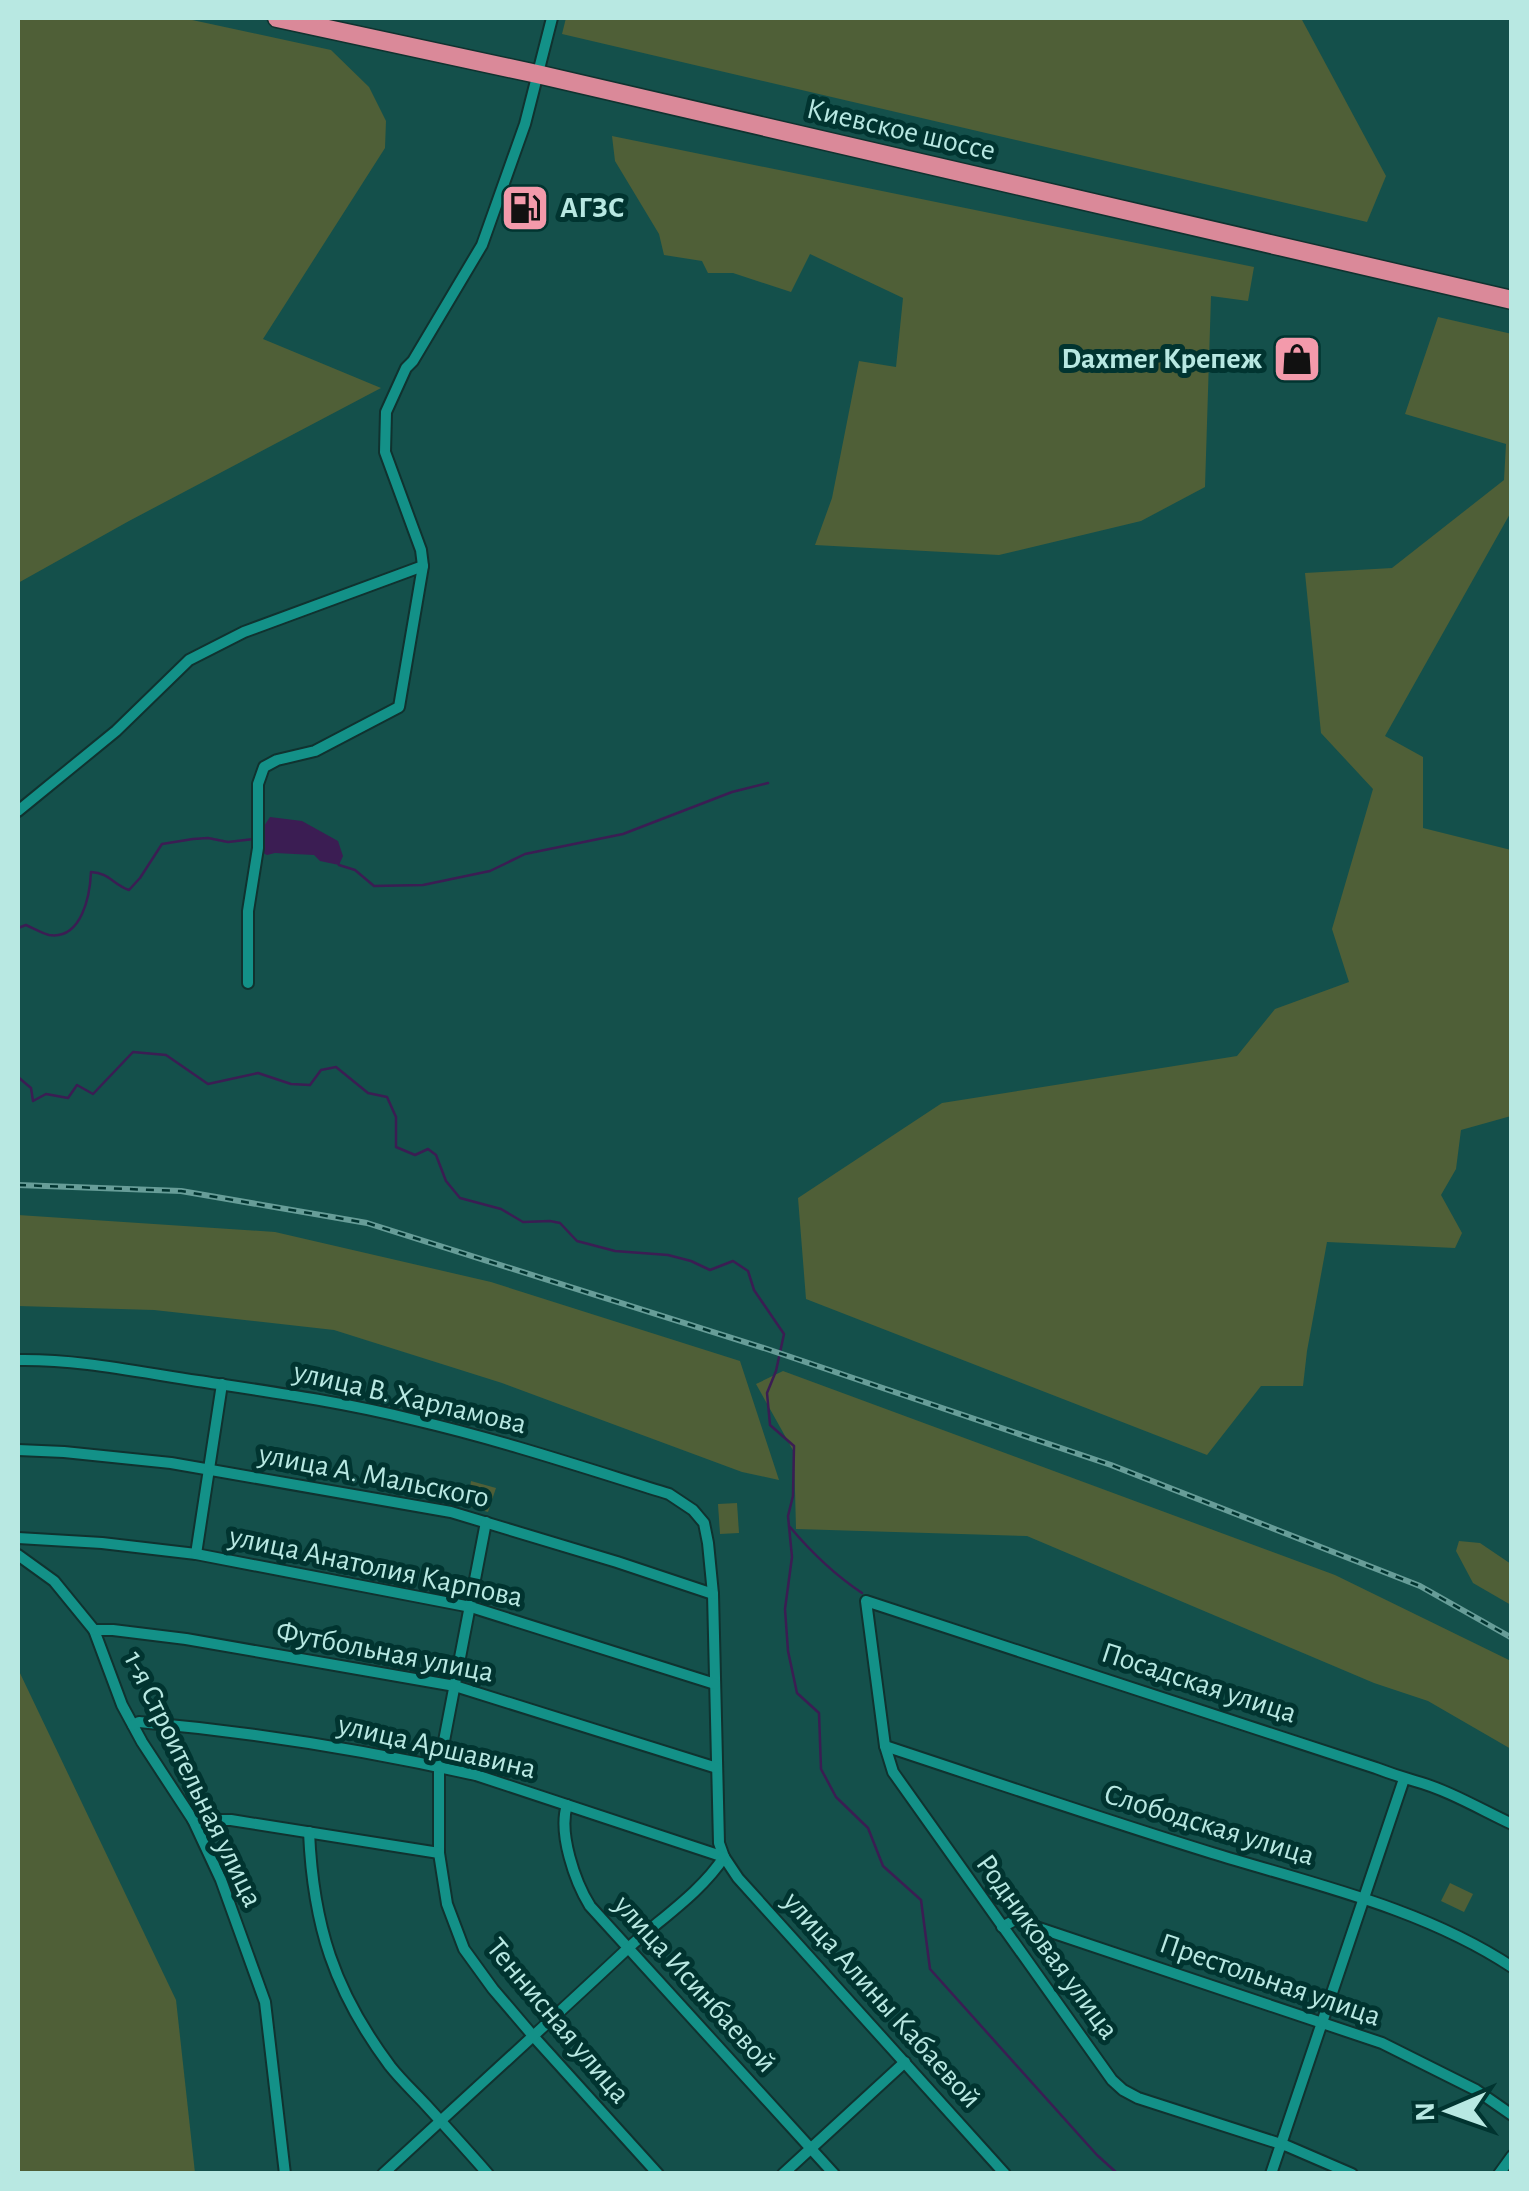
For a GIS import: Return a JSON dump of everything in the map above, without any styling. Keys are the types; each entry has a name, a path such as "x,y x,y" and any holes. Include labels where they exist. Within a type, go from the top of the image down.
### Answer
{"highway":[{"name":"Киевское шоссе","path":"277,18 537,74 1512,300"}],"street":[{"path":"248,983 248,911 258,848 258,784 264,768 277,760 315,752 400,707 423,566 421,550 385,452 386,412 406,368 414,361 482,245 525,124 552,18"},
{"path":"18,811 116,732 190,660 244,632 423,566"},
{"name":"улица В. Харламова","path":"18,1360 55,1360 222,1384 414,1420 670,1494 693,1510 704,1523 713,1594 719,1843 724,1857"},
{"path":"196,1554 222,1384"},
{"name":"улица А. Мальского","path":"18,1450 170,1463 451,1512 713,1594"},
{"name":"Теннисная улица","path":"486,1522 439,1767 439,1854 447,1904 464,1950 493,1989 658,2174"},
{"name":"улица Анатолия Карпова","path":"18,1538 196,1554 471,1607 715,1684"},
{"name":"1-я Строительная улица","path":"18,1555 54,1581 94,1630 132,1725 192,1820 221,1880 265,2002 285,2174"},
{"name":"Родниковая улица","path":"866,1601 885,1746 893,1772 1112,2080 1138,2098 1281,2144 1352,2174"},
{"name":"Посадская улица","path":"866,1601 1413,1780 1512,1824"},
{"name":"Футбольная улица","path":"94,1630 186,1640 455,1686 718,1768"},
{"name":"улица Аршавина","path":"132,1725 140,1722 230,1730 476,1775 724,1857"},
{"name":"Слободская улица","path":"885,1746 1363,1899 1447,1930 1512,1967"},
{"path":"1272,2174 1404,1779"},
{"name":"улица Исинбаевой","path":"567,1805 566,1832 579,1884 590,1906 834,2174"},
{"path":"192,1820 232,1820 439,1854"},
{"path":"309,1832 318,1915 334,1970 358,2019 384,2056 488,2174"},
{"path":"383,2174 714,1873 724,1857"},
{"name":"улица Алины Кабаевой","path":"724,1857 738,1878 1005,2174"},
{"name":"Престольная улица","path":"1002,1927 1015,1920 1382,2043 1476,2090 1512,2115"},
{"path":"783,2174 904,2062"},
{"path":"1498,2174 1512,2156"}],"green space":[{"path":"18,18 183,18 331,50 369,87 386,121 385,148 263,339 381,388 18,583"},
{"path":"566,18 1301,18 1386,176 1367,222 562,34"},
{"path":"612,136 1254,267 1248,301 1211,296 1205,487 1141,521 999,555 815,545 832,498 859,361 896,367 903,298 810,254 791,292 733,273 708,273 702,261 664,255 659,234 615,161"},
{"path":"1438,317 1512,334 1511,512 1385,736 1423,757 1423,828 1511,850 1511,1116 1461,1130 1456,1169 1441,1195 1462,1233 1455,1248 1327,1242 1303,1386 1261,1386 1207,1455 806,1299 798,1198 942,1103 1237,1056 1275,1009 1349,982 1332,929 1373,789 1321,733 1305,573 1392,568 1504,480 1506,444 1405,414"},
{"path":"18,1215 275,1232 491,1282 740,1361 779,1480 742,1472 502,1383 334,1330 154,1310 18,1306"},
{"path":"783,1371 1335,1575 1511,1661 1511,1749 1428,1701 1374,1683 1027,1536 796,1529 794,1452 756,1384"},
{"path":"471,1481 496,1488 488,1512 467,1506"},
{"path":"737,1503 739,1533 720,1534 718,1504"},
{"path":"1459,1541 1480,1543 1511,1564 1511,1605 1473,1583 1456,1551"},
{"path":"18,1669 176,2000 195,2173 18,2173"},
{"path":"1450,1883 1473,1894 1464,1912 1441,1901"}],"shaded area":[{"path":"270,817 302,821 338,841 343,856 339,865 320,861 314,855 263,853 262,829"}],"waterway":[{"path":"339,865 355,870 374,886 423,885 490,871 525,854 623,834 732,792 768,783"},
{"path":"18,928 26,925 49,935 69,930 82,914 91,872 103,874 129,890 162,844 208,838 228,842 254,839"},
{"path":"18,1077 31,1088 33,1101 46,1094 68,1098 77,1085 93,1094 133,1052 166,1055 208,1084 258,1073 291,1084 310,1085 321,1070 336,1067 368,1093 387,1097 396,1117 396,1147 415,1155 428,1149 436,1155 446,1181 460,1198 501,1209 523,1222 560,1223 577,1241 615,1251 668,1255 710,1270 733,1261 748,1271 754,1290 784,1334 767,1393 770,1425 794,1446 793,1496 788,1516 792,1557 785,1609 788,1651 797,1693 819,1713 821,1769 836,1797 868,1828 883,1866 921,1900 930,1969 1118,2174"},
{"path":"790,1527 824,1563 862,1593"}],"railway":[{"path":"18,1185 181,1191 367,1223 767,1349 1111,1465 1420,1586 1512,1638"}],"place":[{"name":"АГЗС","path":"525,208"},
{"name":"Daxmer Крепеж","path":"1297,359"}]}
